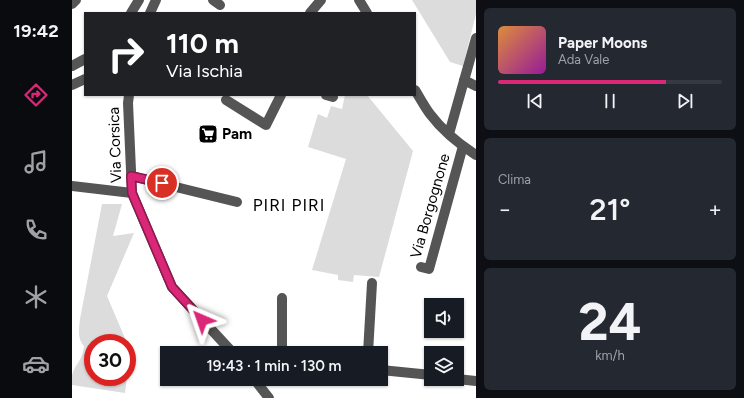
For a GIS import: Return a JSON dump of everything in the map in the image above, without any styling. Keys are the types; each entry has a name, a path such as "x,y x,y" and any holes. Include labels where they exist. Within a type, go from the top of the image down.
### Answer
{"street":[{"path":"72,4 76,0"},
{"path":"132,12 139,0"},
{"path":"150,12 156,0"},
{"path":"311,12 321,0"},
{"path":"359,0 366,12"},
{"path":"449,134 476,38"},
{"path":"72,66 84,60"},
{"path":"72,85 84,79"},
{"path":"464,80 476,86"},
{"path":"416,92 430,114 449,134 476,155"},
{"path":"226,100 266,125 280,96"},
{"name":"Via Corsica","path":"127,98 132,193 172,287 228,346"},
{"name":"Via Borgognone","path":"421,267 429,269 463,146"},
{"path":"131,176 237,202"},
{"path":"72,186 132,193"},
{"path":"368,346 372,283"},
{"path":"282,298 282,346"},
{"path":"388,371 424,375"},
{"path":"464,379 476,381"},
{"path":"260,386 269,398"}],"shaded area":[{"path":"412,0 476,0 476,14 463,66 450,62"},
{"path":"345,96 368,96 413,151 379,277 354,275 353,282 338,280 338,275 312,270 346,159 308,147 318,114 327,118 331,106 342,109"},
{"path":"102,204 122,204 113,236 134,233 107,296 123,334 84,334 84,346 80,340 80,319"},
{"path":"84,346 84,386 126,386 125,393 72,385 72,375"}],"place":[{"name":"Pam","path":"208,134"}],"district":[{"name":"PIRI PIRI","path":"289,205"}],"route":[{"path":"162,183 131,176 132,193 172,287 202,320"}]}
